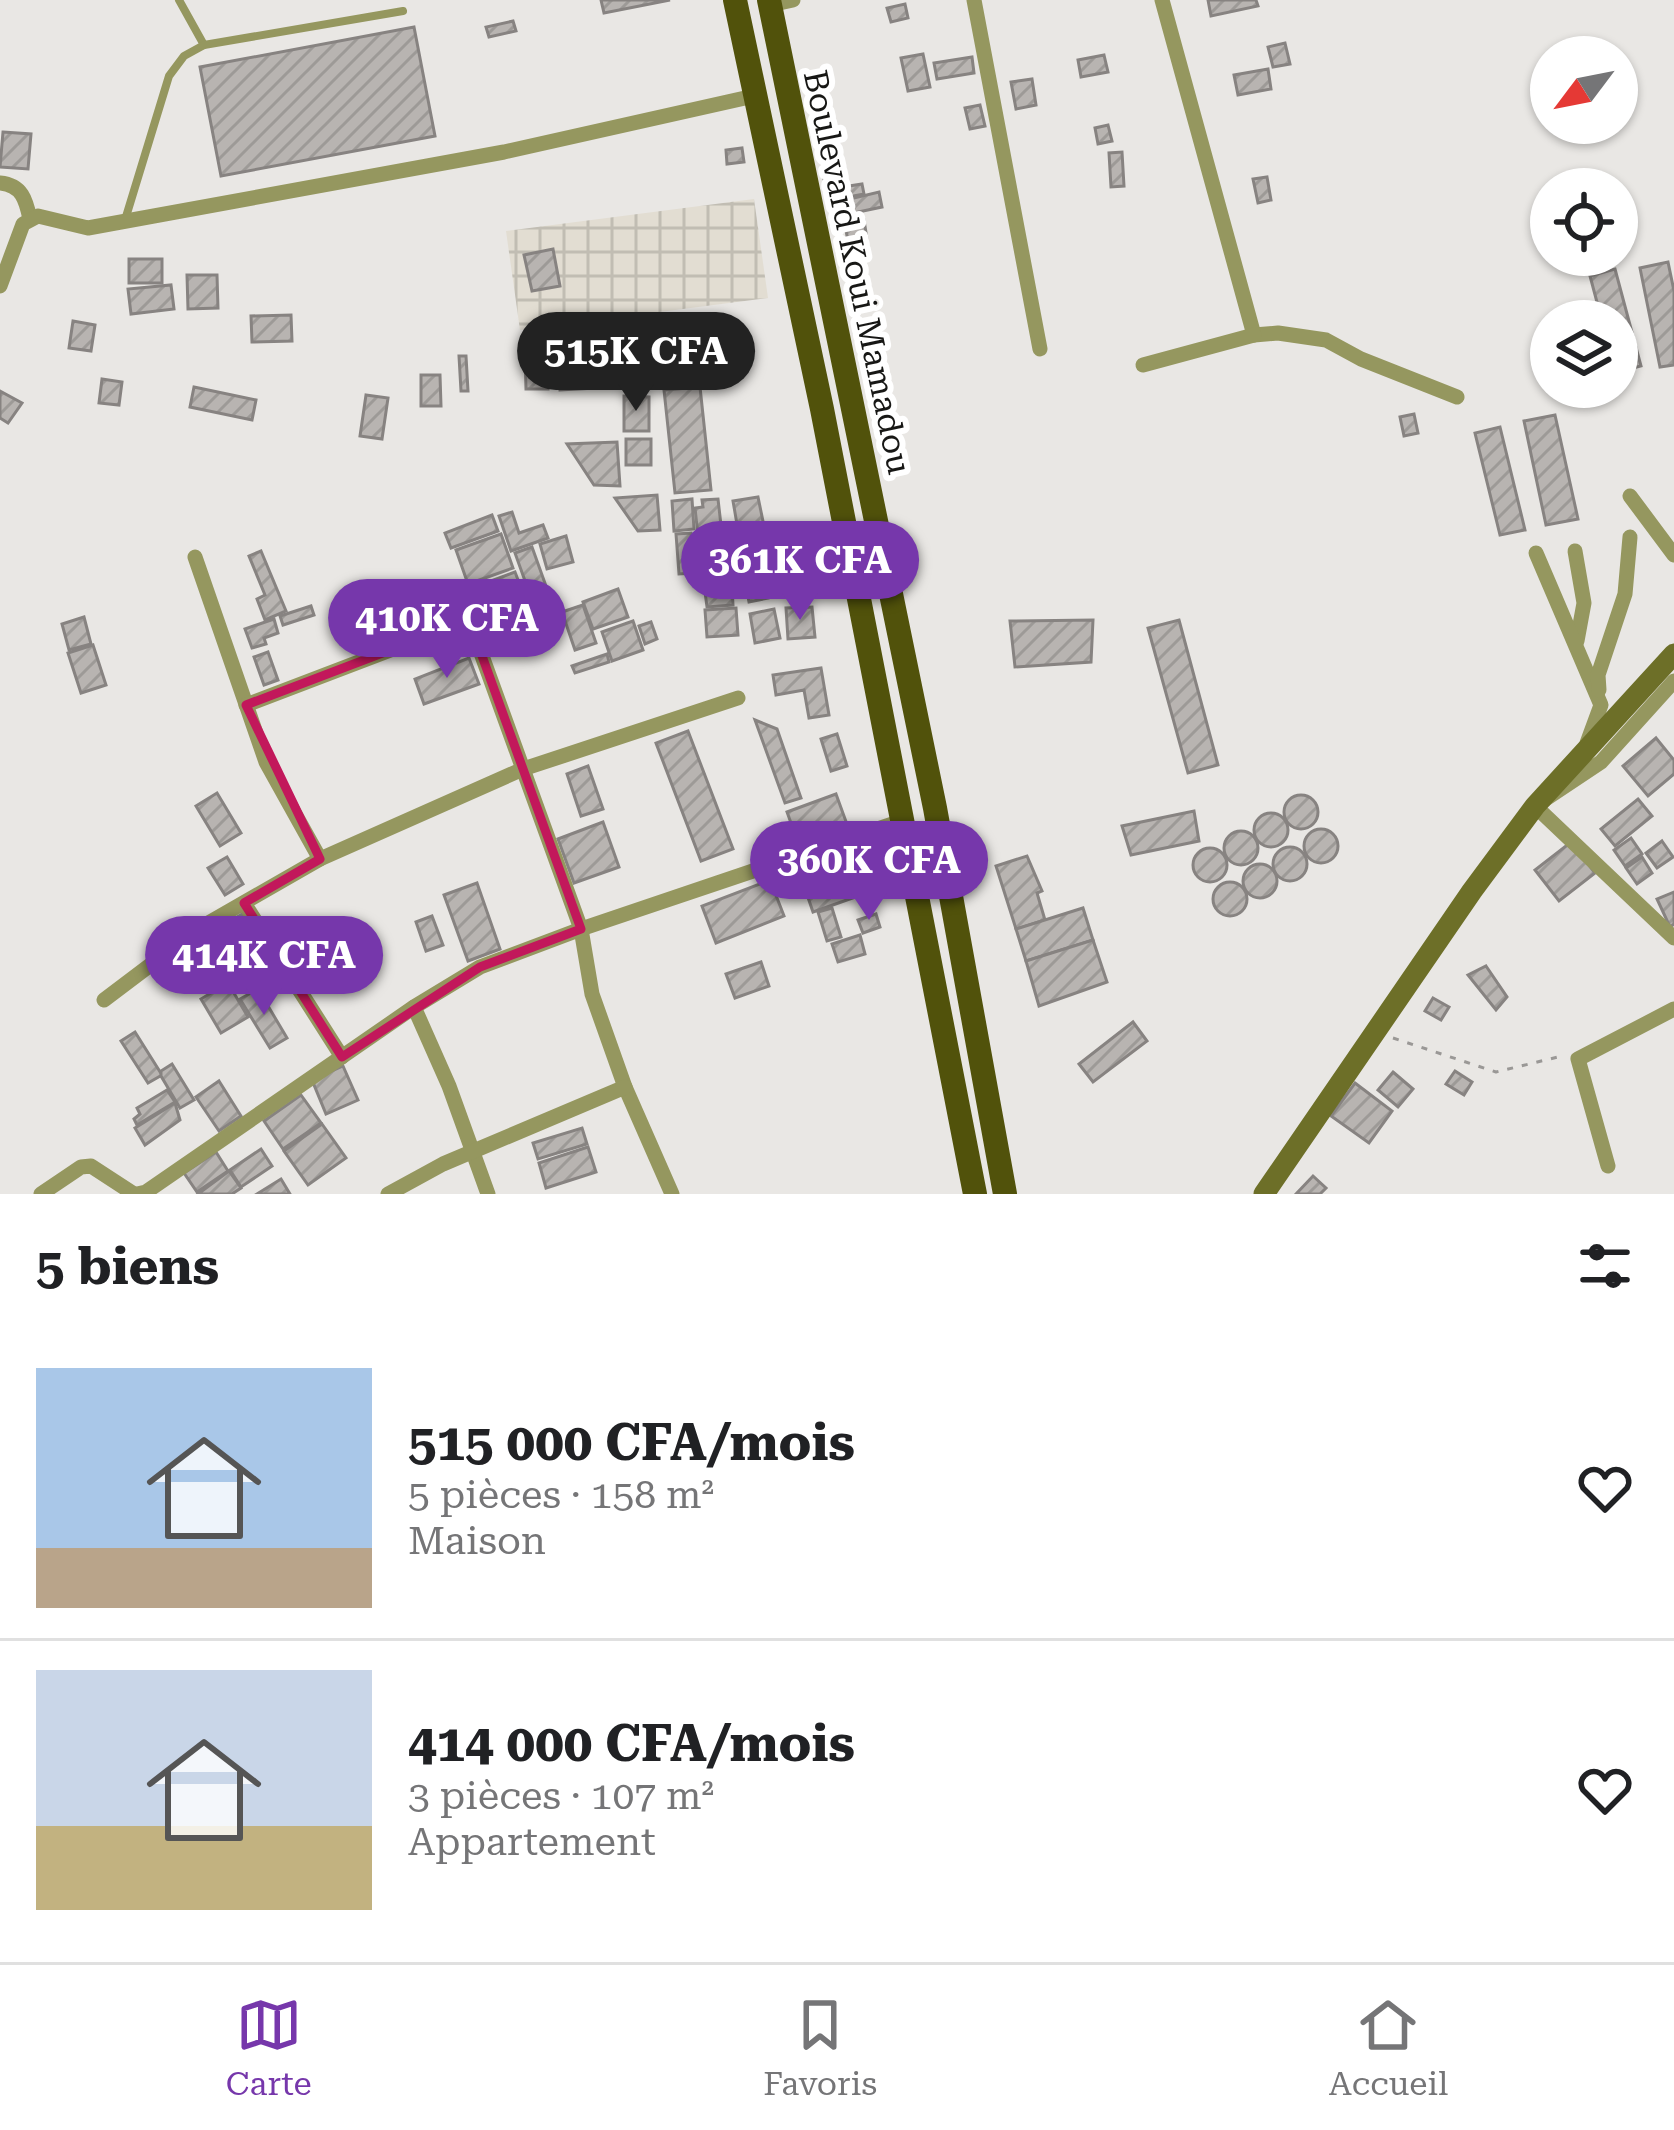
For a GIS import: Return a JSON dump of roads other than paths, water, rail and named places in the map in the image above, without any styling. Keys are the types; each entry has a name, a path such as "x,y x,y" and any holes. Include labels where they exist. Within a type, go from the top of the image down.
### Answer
{"main road":[{"name":"Boulevard Koui Mamadou","path":"735,0 822,409 975,1194"},
{"name":"Boulevard Koui Mamadou","path":"778,2 1005,1194"}],"street":[{"path":"974,0 1040,349"},
{"path":"1162,0 1253,335"},
{"path":"0,286 23,224 30,218 88,228 504,152 754,96"},
{"path":"0,183 26,197 30,218"},
{"path":"1143,365 1253,335 1279,333 1326,340 1360,359 1457,398"},
{"path":"1630,496 1674,555"},
{"path":"1586,746 1600,705 1598,675 1625,594 1630,537"},
{"path":"1575,550 1584,604 1576,641"},
{"path":"1536,553 1600,705"},
{"path":"195,557 266,762 320,859"},
{"path":"246,705 469,620 581,929 592,994 625,1087 672,1194"},
{"path":"1264,1194 1534,806 1674,654"},
{"path":"1534,806 1601,762 1674,682"},
{"path":"104,1000 199,929 320,859 523,769 738,698"},
{"path":"1534,806 1674,938"},
{"path":"41,1194 80,1167 91,1166 135,1194 146,1192 414,1007 480,967 901,821"},
{"path":"244,903 342,1057"},
{"path":"414,1007 488,1194"},
{"path":"1608,1166 1578,1059 1674,1009"},
{"path":"388,1194 443,1164 625,1087"}],"lane":[{"path":"178,0 204,45"},
{"path":"124,221 169,76 184,56 204,45 403,11"}]}
